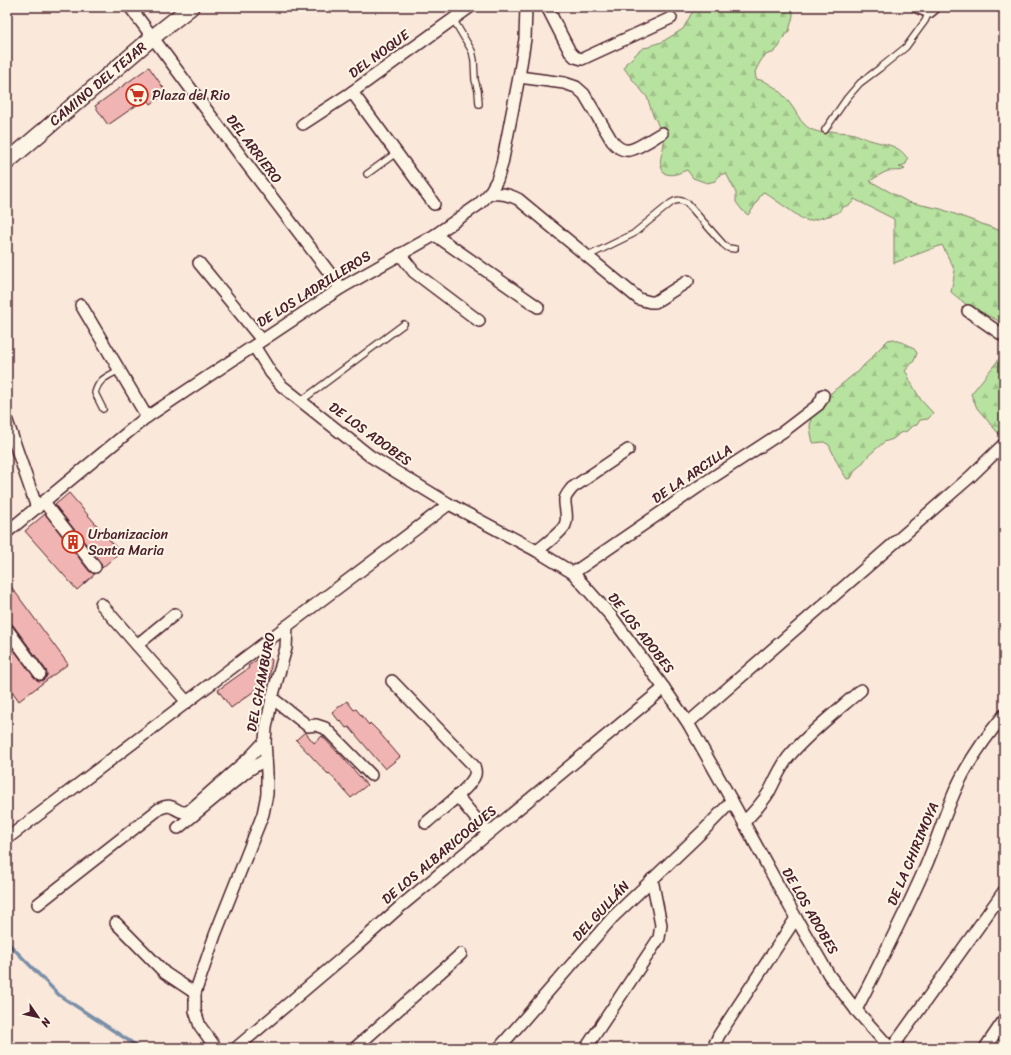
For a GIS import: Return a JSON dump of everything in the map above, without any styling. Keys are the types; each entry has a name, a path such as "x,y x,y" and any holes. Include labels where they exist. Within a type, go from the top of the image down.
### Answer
{"street":[{"name":"DEL ARRIERO","path":"130,7 341,288"},
{"name":"CAMINO DEL TEJAR","path":"7,162 153,37 191,7"},
{"name":"DEL NOQUE","path":"304,124 352,92 470,7"},
{"name":"DE LOS LADRILLEROS","path":"7,532 146,417 341,288 435,234 478,205 489,194 497,180 502,164 525,39 526,7"},
{"path":"547,7 570,52 575,57 582,59 671,18"},
{"path":"917,7 932,10"},
{"path":"519,77 564,83 576,87 584,94 616,147 625,150 633,150 662,133"},
{"path":"352,92 434,204"},
{"path":"489,194 500,193 518,199 638,299 655,302 688,281"},
{"path":"435,234 538,307"},
{"path":"400,254 414,272 479,321"},
{"name":"DE LOS ADOBES","path":"200,263 258,343 271,373 278,382 300,401 370,456 449,504 537,551 573,573 611,616 664,688 688,724 829,975 856,1010 891,1048"},
{"path":"81,304 146,417"},
{"path":"968,311 1004,336"},
{"name":"DE LA ARCILLA","path":"573,573 701,485 784,431 818,405 823,395"},
{"path":"7,422 41,505 56,519 95,567"},
{"path":"688,724 970,477 1004,444"},
{"path":"537,551 565,525 565,500 567,494 572,488 628,450"},
{"name":"DEL CHAMBURO","path":"216,1048 200,1026 195,1011 196,993 215,935 263,814 267,794 266,728 272,698 286,648 287,626 449,504"},
{"path":"101,604 187,702"},
{"path":"137,645 175,614"},
{"path":"9,837 287,626"},
{"path":"7,629 40,674"},
{"path":"392,681 474,766 476,771 475,777 458,796 426,823"},
{"name":"DE LOS ALBARICOQUES","path":"236,1048 488,833 664,688"},
{"path":"744,822 759,807 769,792 782,766 790,755 861,690"},
{"path":"272,698 308,726 316,725 325,728 371,775"},
{"name":"DE LA CHIRIMOYA","path":"856,1010 908,905 935,846 955,792 966,769 977,750 1004,715"},
{"path":"38,904 159,809 172,806 181,812 189,811 250,757 265,741"},
{"path":"178,828 246,772 266,759"},
{"path":"458,796 488,833"},
{"name":"DEL GULLÁN","path":"499,1048 614,917 732,801"},
{"path":"586,1048 659,938 661,925 652,880"},
{"path":"891,1048 1004,891"},
{"path":"713,1048 719,1035 796,918"},
{"path":"116,923 165,973 196,993"},
{"path":"355,1048 460,954"},
{"path":"985,1048 1004,1020"}],"lane":[{"path":"825,130 847,98 860,83 906,46 932,10"},
{"path":"453,19 472,51 479,104"},
{"path":"367,174 396,153"},
{"path":"588,256 633,234 675,200 687,203 723,244 728,248 735,249"},
{"path":"300,401 404,324"},
{"path":"103,409 95,393 97,384 101,380 119,370"}],"green space":[{"path":"695,7 790,7 793,12 793,16 789,31 783,38 779,47 773,53 770,53 764,57 755,72 756,79 766,82 780,92 793,107 803,123 810,129 825,134 831,131 855,134 896,148 900,150 908,159 906,164 899,167 905,169 899,171 888,171 870,181 908,202 941,209 1004,232 1004,331 1003,326 997,320 968,306 951,292 955,271 942,245 894,263 894,219 854,199 853,202 842,208 837,213 809,221 801,218 764,192 748,215 736,202 736,193 726,173 720,175 715,181 707,183 693,178 687,170 673,175 664,173 660,160 664,145 663,136 654,118 647,97 624,68 626,63 643,48 662,42 683,29"},
{"path":"894,339 910,346 917,353 914,361 905,371 921,400 933,413 928,419 920,420 917,425 912,426 907,431 900,433 893,439 884,442 856,469 851,478 847,479 829,445 824,442 813,443 810,428 811,415 826,397 858,372 888,340"},
{"path":"1004,353 1004,440 977,408 971,394"}],"building":[{"name":"Plaza del Rio","path":"149,67 167,93 151,104 147,98 108,125 95,106"},
{"path":"69,493 120,552 102,568 101,563 55,505"},
{"path":"45,514 89,571 95,574 77,590 25,531"},
{"path":"7,581 68,664 19,701 7,684 7,641 38,681 44,679 47,674 46,670 13,625 7,622"},
{"path":"265,654 272,660 269,680 259,684 261,686 231,708 218,690 249,668 248,666"},
{"path":"347,701 354,710 356,709 369,725 370,723 378,731 400,757 385,769 349,727 346,728 332,712"},
{"path":"305,732 314,743 322,736 367,785 351,798 329,773 328,774 296,740"}],"waterway":[{"path":"7,942 59,995 140,1048"}],"place":[{"name":"Plaza del Rio","path":"137,95"},
{"name":"Urbanizacion Santa Maria","path":"73,542"}]}
